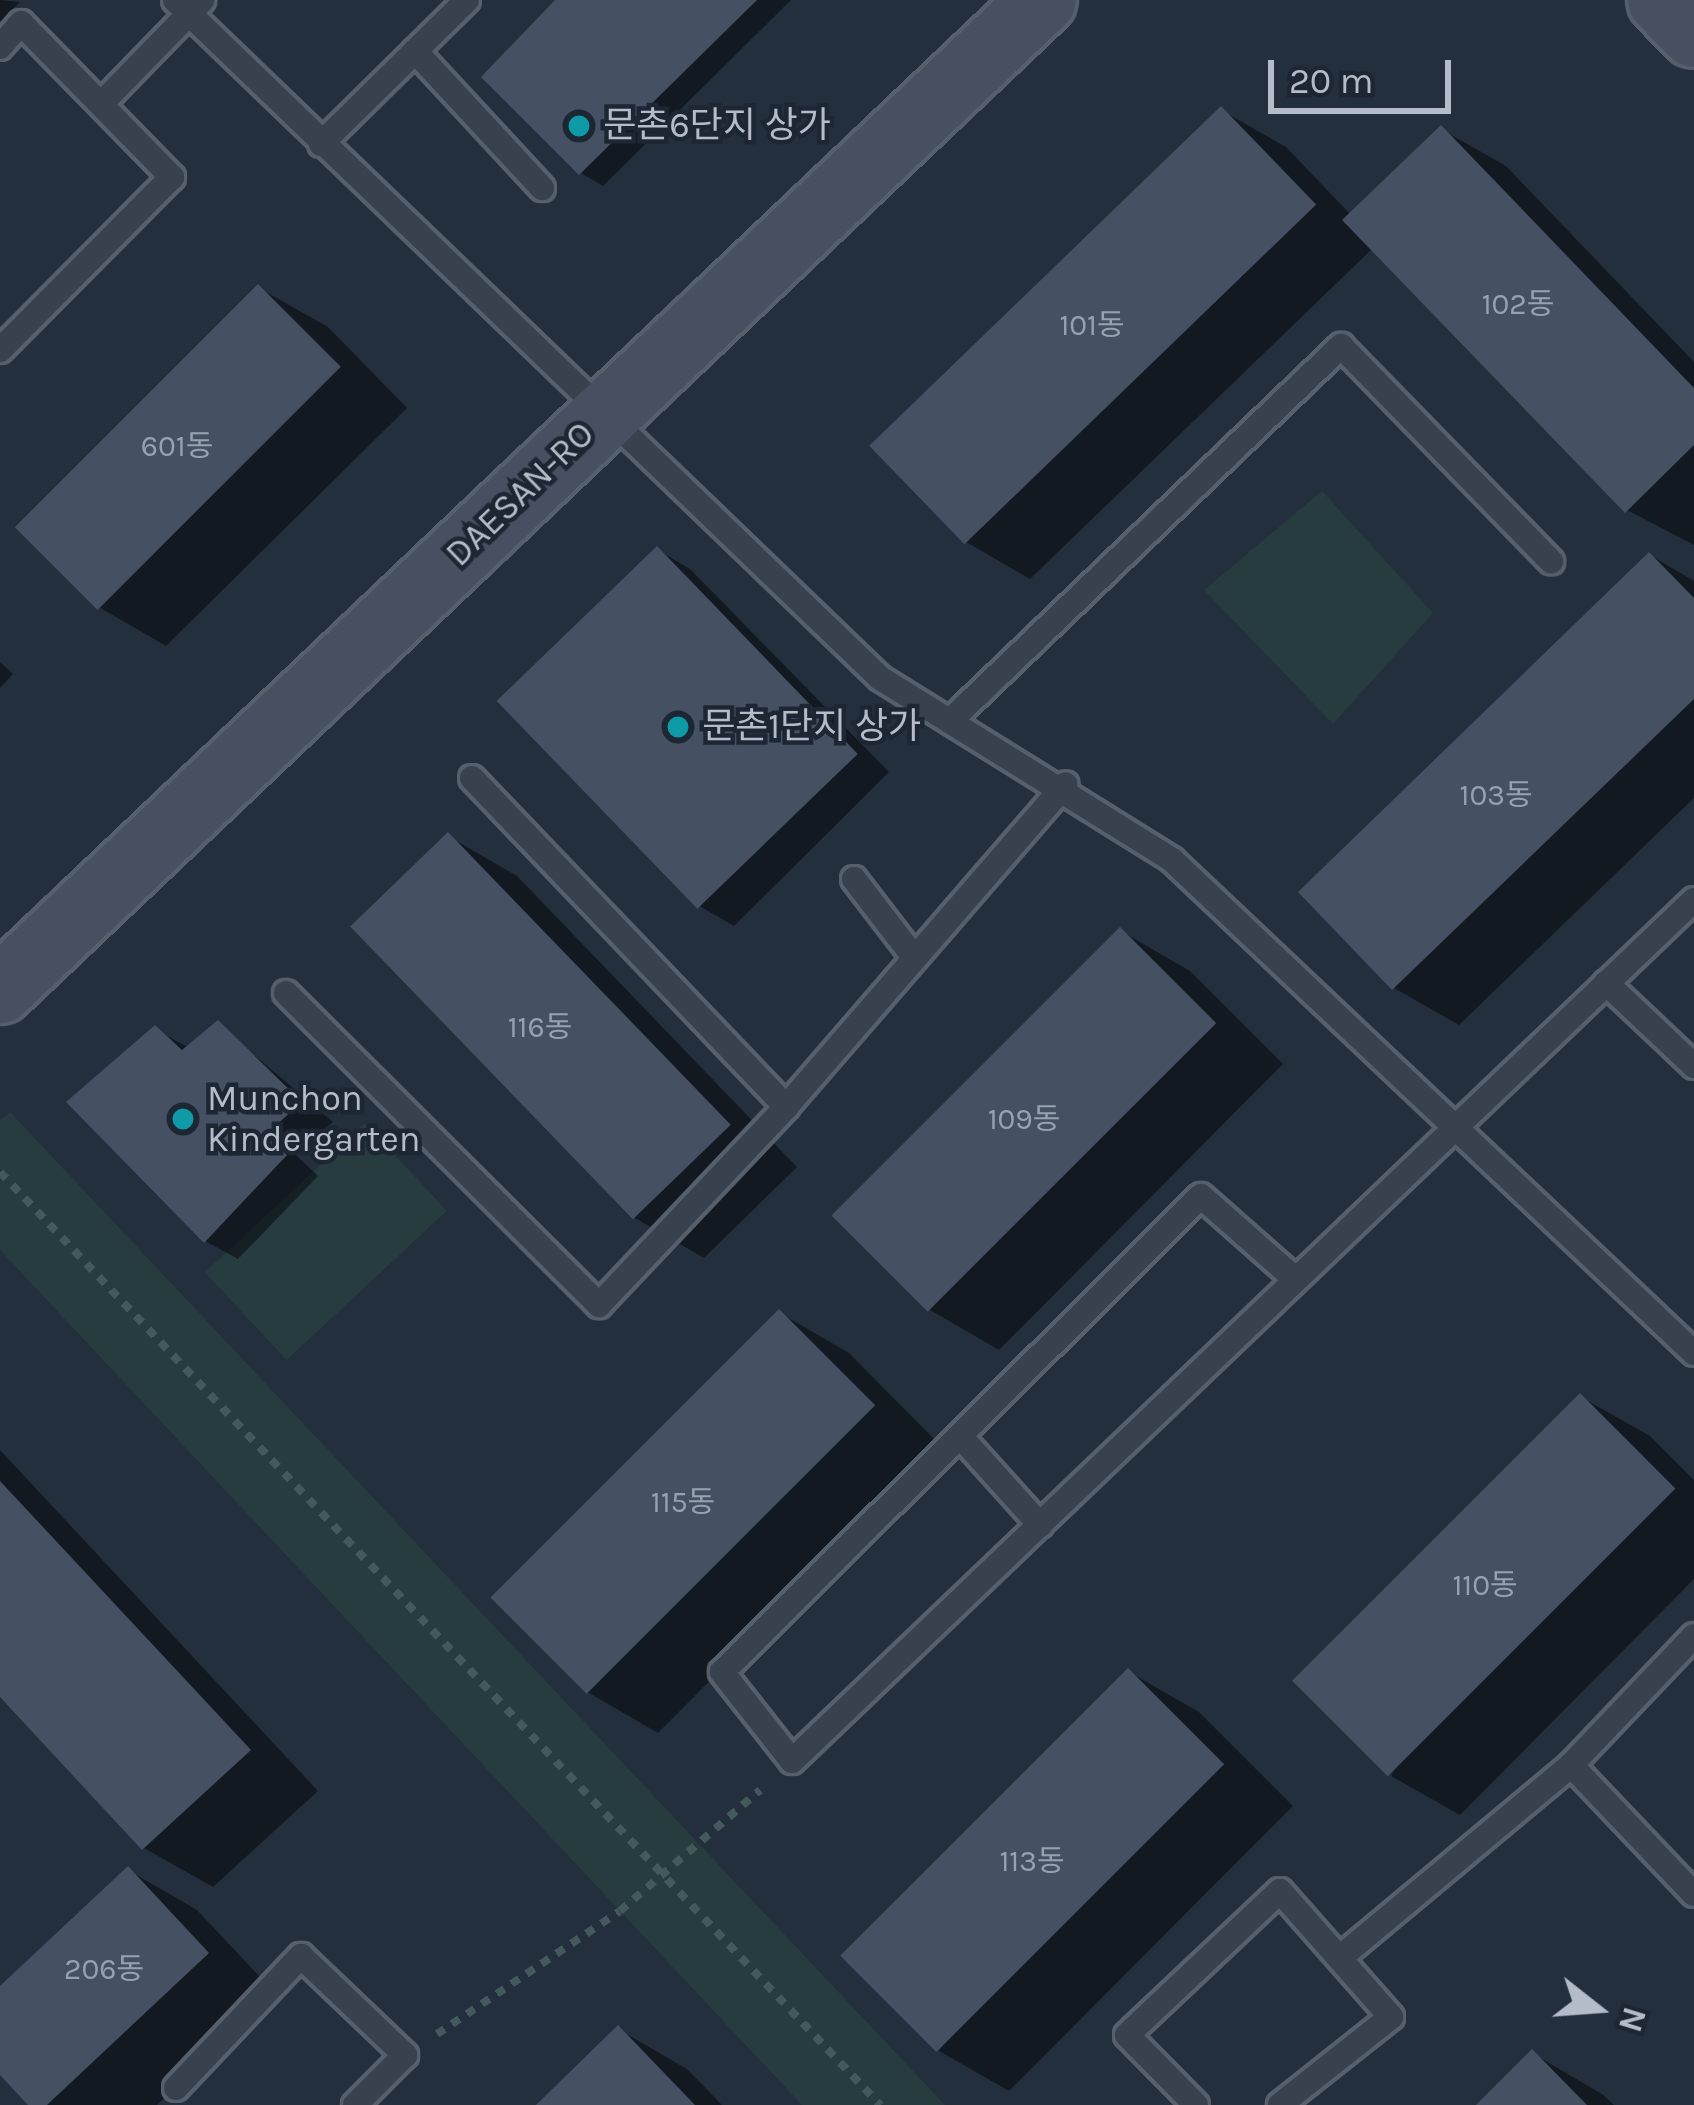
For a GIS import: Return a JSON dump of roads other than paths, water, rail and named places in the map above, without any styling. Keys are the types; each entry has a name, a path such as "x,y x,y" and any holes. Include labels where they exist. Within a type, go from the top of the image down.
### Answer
{"main road":[{"name":"DAESAN-RO","path":"0,990 1043,0"},
{"path":"1661,0 1694,34"}],"lane":[{"path":"321,144 467,0"},
{"path":"102,103 189,4 321,144 599,418 880,678 1066,784 1172,860 1694,1353"},
{"path":"0,47 21,23 172,177 0,350"},
{"path":"415,51 542,188"},
{"path":"950,722 1341,346 1551,561"},
{"path":"472,778 787,1107"},
{"path":"286,993 598,1305 787,1107 1066,784"},
{"path":"854,879 913,956"},
{"path":"1295,1279 1201,1196 722,1672 792,1761 1694,900"},
{"path":"1606,983 1694,1066"},
{"path":"960,1436 1040,1525"},
{"path":"1342,1956 1571,1765 1694,1636"},
{"path":"1571,1765 1694,1894"},
{"path":"1196,2105 1127,2035 1280,1891 1342,1956 1390,2018 1280,2105"},
{"path":"176,2088 301,1956 404,2055 355,2105"}],"place":[{"name":"문촌6단지 상가","path":"579,126"},
{"name":"문촌1단지 상가","path":"678,727"},
{"name":"Munchon Kindergarten","path":"183,1119"}]}
